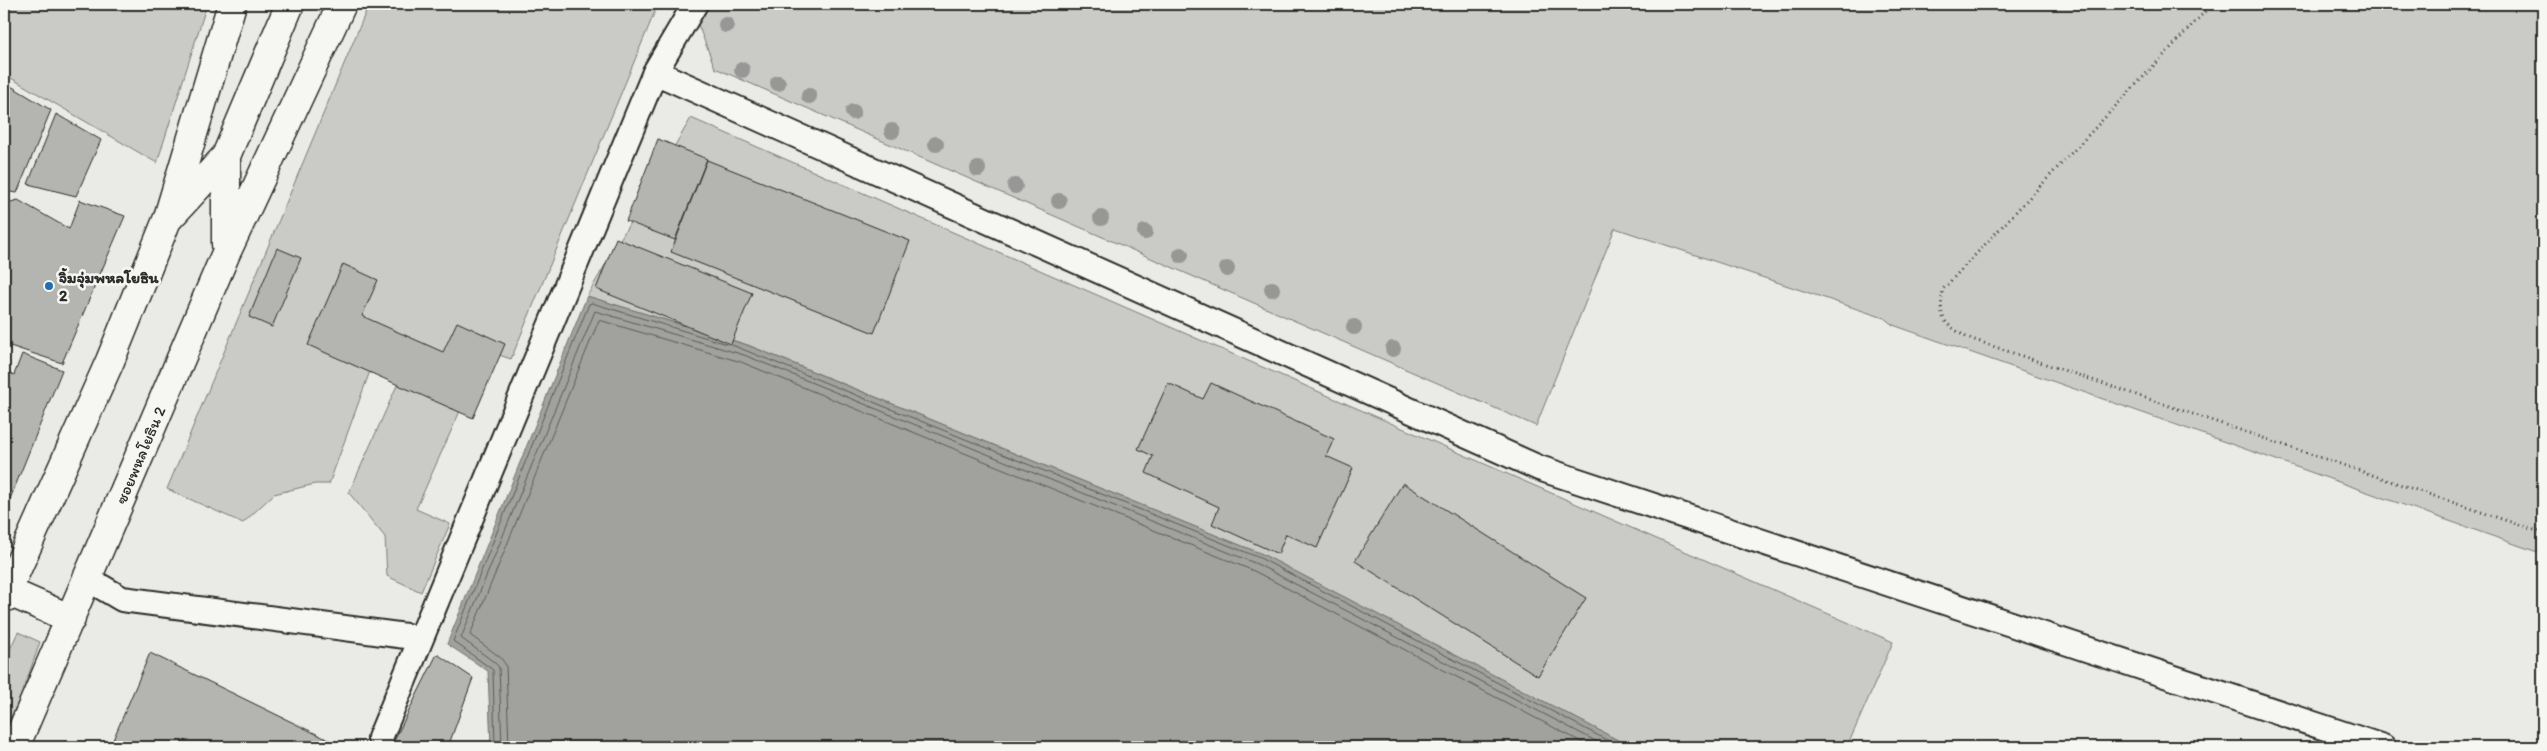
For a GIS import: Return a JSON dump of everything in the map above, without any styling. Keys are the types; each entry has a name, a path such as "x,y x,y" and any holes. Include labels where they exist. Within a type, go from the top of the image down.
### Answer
{"street":[{"path":"167,220 232,4"},
{"name":"ซอยพหลโยธิน 2","path":"5,595 110,361 167,220 226,156 290,4"},
{"path":"226,252 342,4"},
{"name":"ซอยพหลโยธิน 2","path":"15,747 226,252 226,156"},
{"path":"5,595 71,619"}],"lane":[{"path":"380,738 656,72 695,4"},
{"path":"656,72 1539,468 2383,747"},
{"path":"88,579 122,599 421,638"}],"path":[{"path":"2212,4 1943,289 1940,309 1946,324 1966,337 2543,533"}],"shaded area":[{"path":"4,4 207,4 157,163 4,74"},
{"path":"369,4 658,4 511,359 487,351 416,509 450,524 421,592 387,576 385,537 349,493 398,383 370,371 329,484 315,484 274,494 243,523 167,489"},
{"path":"708,4 2543,4 2543,554 1893,325 1884,318 1615,228 1536,426 715,68 697,22"},
{"path":"691,118 1893,642 1847,747 1631,747 1262,554 748,345 587,296"},
{"path":"18,632 40,642 21,697 4,730 4,662"}],"water":[{"path":"587,296 747,345 1262,554 1631,747 491,747 488,671 447,644"}],"building":[{"path":"4,82 51,110 17,193 4,191"},
{"path":"56,114 101,140 76,196 28,184"},
{"path":"658,139 707,159 675,240 626,221"},
{"path":"707,160 910,241 874,333 671,252"},
{"name":"จิ้มจุ่มพหลโยธิน 2","path":"18,200 69,229 80,200 125,216 62,363 4,344 4,204"},
{"path":"616,238 752,293 731,344 596,289"},
{"path":"277,248 301,258 272,327 249,317"},
{"path":"343,264 378,280 362,316 443,352 457,322 505,344 473,418 308,345"},
{"path":"22,354 62,370 4,514 4,370 14,375"},
{"path":"1168,383 1203,399 1211,383 1334,439 1326,456 1353,468 1317,548 1286,534 1278,554 1212,524 1219,507 1146,473 1153,456 1138,449"},
{"path":"1403,483 1586,598 1538,676 1355,561"},
{"path":"150,653 343,747 110,747"},
{"path":"437,654 473,678 448,747 391,747"}],"place":[{"name":"จิ้มจุ่มพหลโยธิน 2","path":"49,286"}]}
